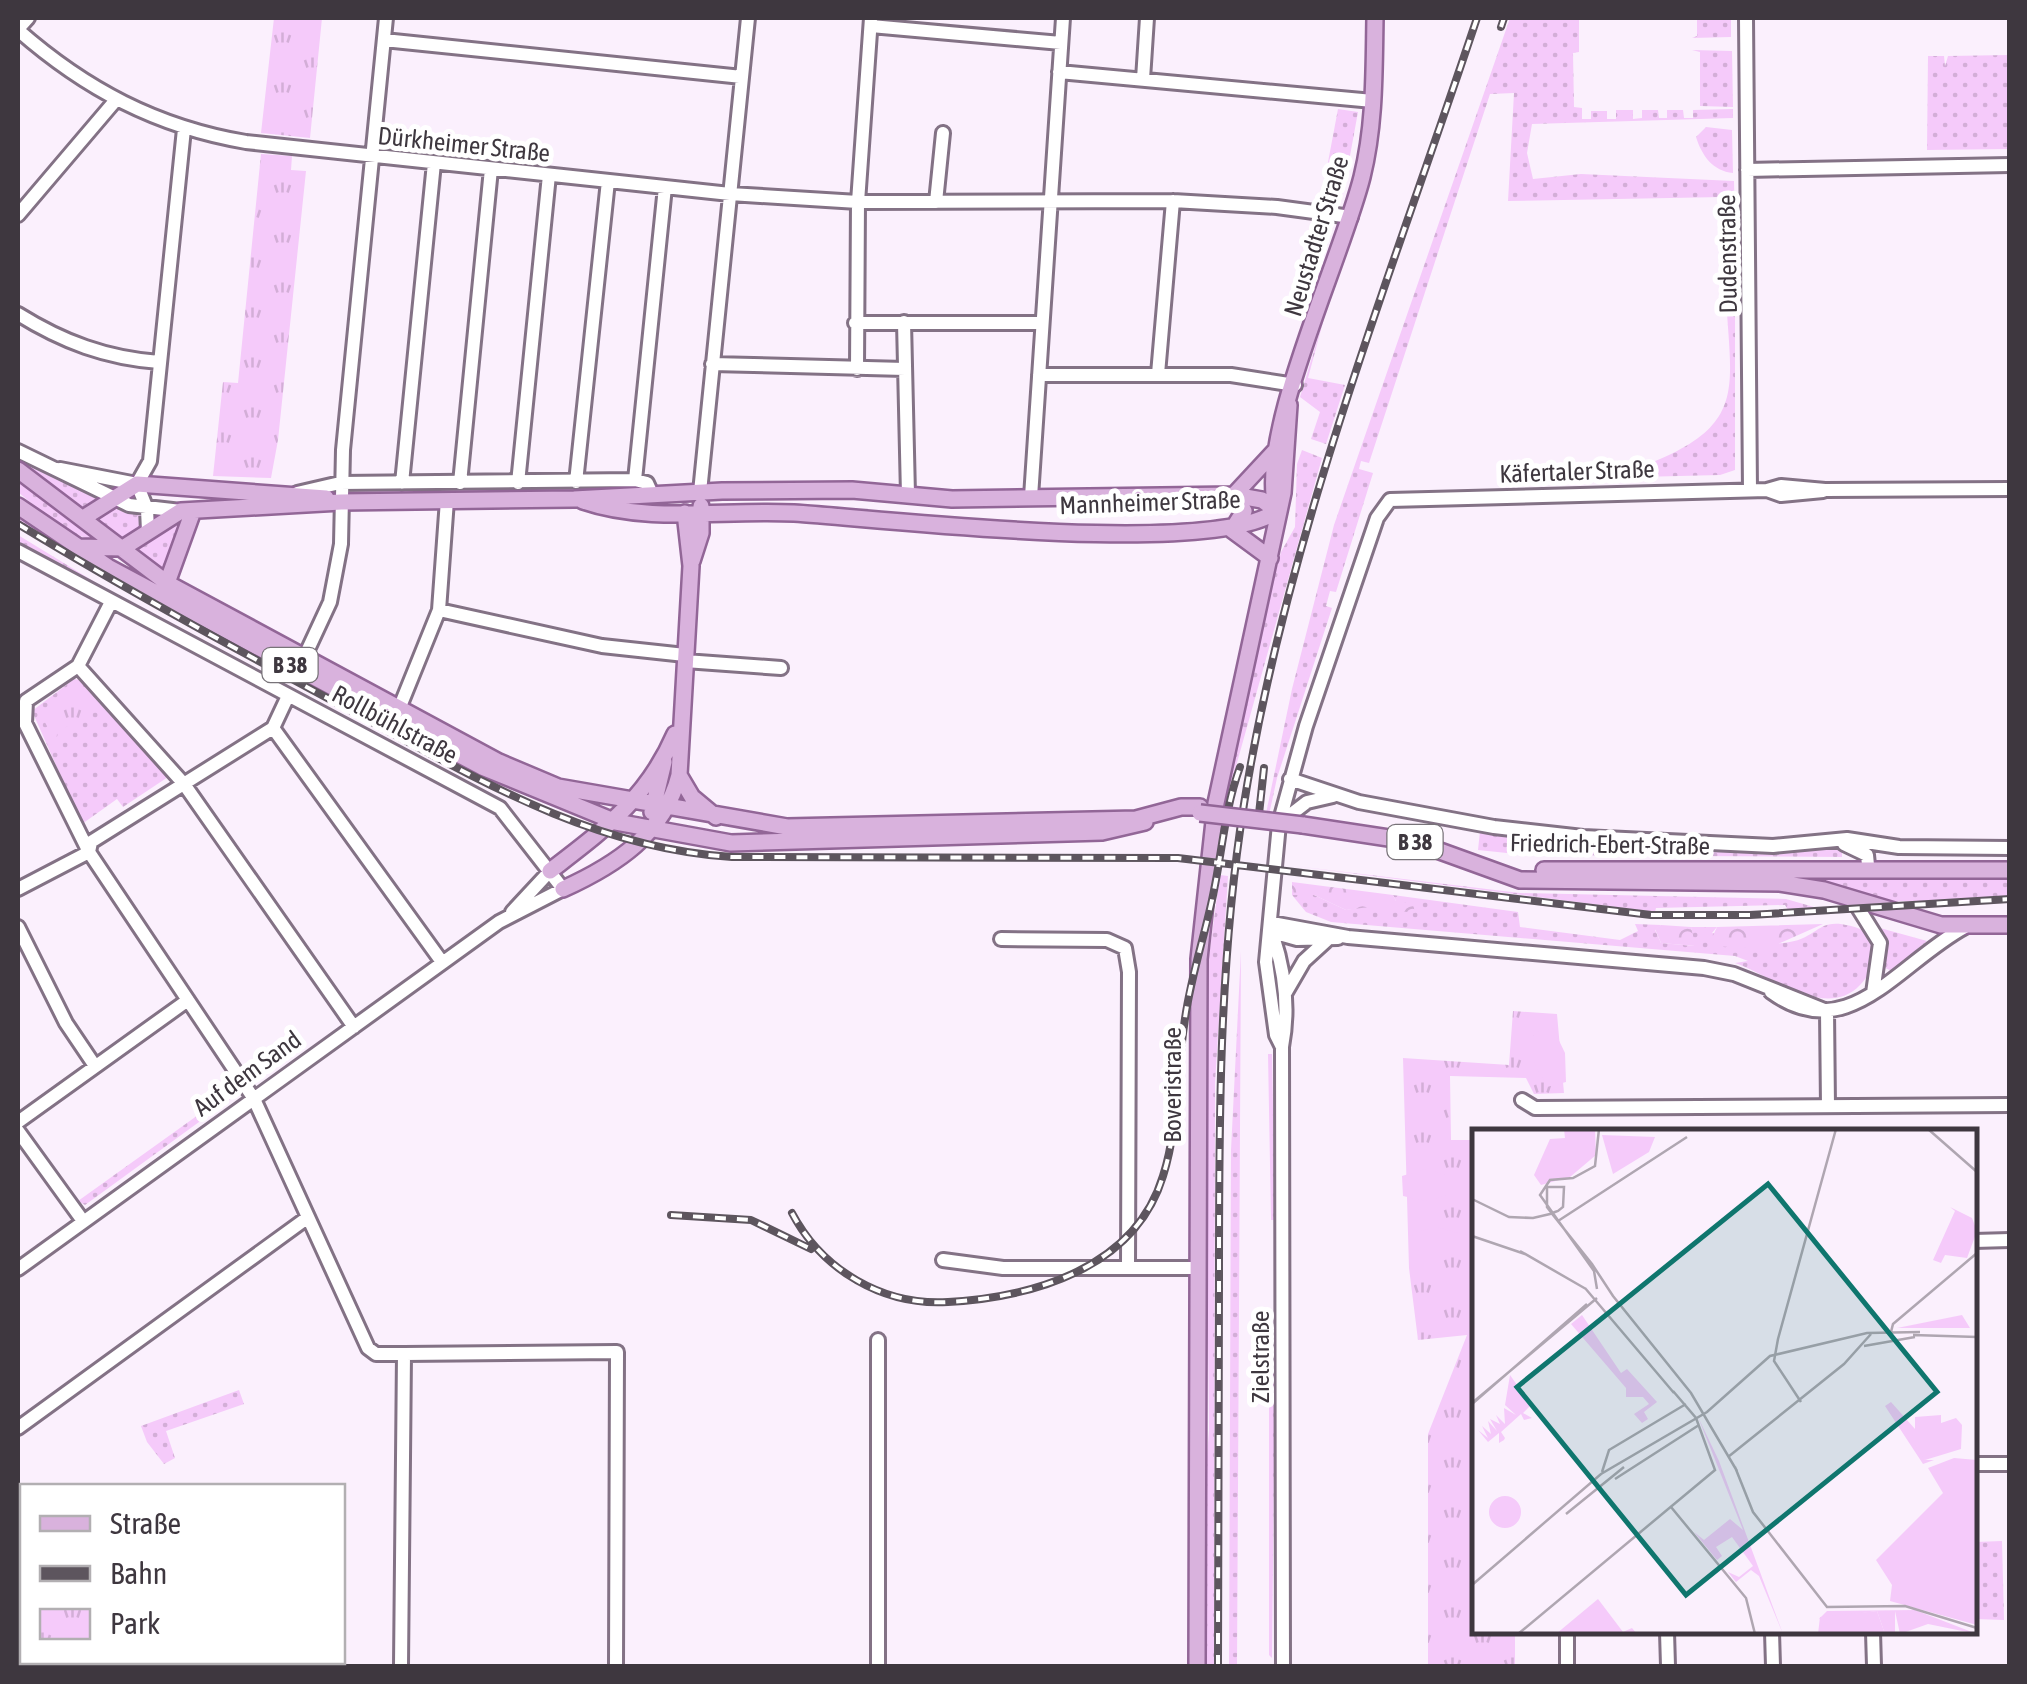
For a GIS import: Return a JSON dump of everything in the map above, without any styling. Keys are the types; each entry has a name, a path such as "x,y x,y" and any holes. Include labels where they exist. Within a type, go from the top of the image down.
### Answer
{"main road":[{"name":"Neustadter Straße","path":"1277,511 1272,485 1274,452 1351,217 1370,138 1375,18"},
{"name":"Neustadter Straße","path":"1277,511 1284,486 1289,405"},
{"path":"1270,558 1232,530 1244,512 1234,495 1274,452"},
{"name":"B 38","path":"19,472 123,548"},
{"name":"Mannheimer Straße","path":"137,484 297,493 341,502"},
{"path":"85,517 137,484"},
{"path":"240,510 242,490"},
{"name":"Mannheimer Straße","path":"187,511 447,500 575,490 652,494 852,490 1031,498 1234,495 1253,496 1277,511 1257,523 1232,530 1012,530 849,518 608,510 575,490"},
{"path":"849,518 858,501 852,490"},
{"path":"660,808 678,775 694,513 700,492"},
{"path":"643,513 652,494"},
{"path":"877,520 874,508 901,495"},
{"name":"B 38","path":"18,506 74,546"},
{"path":"74,546 123,548 187,511"},
{"path":"167,583 187,511"},
{"name":"Boveristraße","path":"1196,1666 1196,1050 1203,914 1224,760 1277,511"},
{"name":"Rollbühlstraße","path":"74,546 482,767 577,809 644,829 732,843 857,841 1122,831 1200,810"},
{"name":"Rollbühlstraße","path":"123,548 167,583 401,704 529,776 632,802 787,827 1142,818 1181,807 1200,810"},
{"path":"660,808 664,759 678,726"},
{"name":"Auf dem Sand","path":"550,871 616,822 664,759"},
{"path":"678,775 692,796 716,817"},
{"name":"Auf dem Sand","path":"563,889 593,875 644,829 660,808"},
{"path":"577,809 593,838"},
{"name":"B 38","path":"1200,810 1304,822"},
{"name":"Friedrich-Ebert-Straße","path":"1304,822 1403,832 1480,862 1511,868 2010,870"},
{"name":"Friedrich-Ebert-Straße","path":"1304,822 1415,842 1520,880 1763,882 1804,886 1911,918 1964,927 2010,926"}],"street":[{"path":"18,51 28,18"},
{"path":"307,654 336,576 340,483 386,18"},
{"path":"700,492 748,18"},
{"path":"1031,498 1063,18"},
{"path":"1143,79 1147,18"},
{"name":"Dudenstraße","path":"1746,18 1750,490"},
{"path":"856,369 858,202 871,22 1061,43"},
{"name":"Dürkheimer Straße","path":"21,33 115,100 184,129 372,157 730,194 858,202 1173,201 1278,206 1351,217"},
{"path":"384,40 742,76"},
{"path":"1059,72 1373,101"},
{"path":"18,214 115,100"},
{"path":"137,484 150,461 184,129"},
{"path":"936,202 942,133"},
{"path":"402,483 434,164"},
{"path":"1747,170 2010,165"},
{"path":"460,483 491,169"},
{"path":"518,483 548,175"},
{"path":"575,490 608,181"},
{"path":"652,494 646,483 635,480 664,187"},
{"path":"1158,374 1173,201"},
{"path":"18,314 72,344 103,354 159,362"},
{"path":"901,495 904,322"},
{"path":"855,323 1042,323"},
{"path":"712,364 905,370"},
{"path":"1039,375 1230,375 1295,385"},
{"path":"18,451 53,468 137,484"},
{"path":"150,461 169,486"},
{"name":"Mannheimer Straße","path":"53,468 114,499 147,509 187,511"},
{"name":"Mannheimer Straße","path":"297,493 340,483 518,483 575,490 635,480"},
{"path":"137,484 147,509 148,531"},
{"name":"Käfertaler Straße","path":"1390,500 1750,490 1805,495 1825,490 2010,490"},
{"path":"401,704 439,610 447,500"},
{"name":"Zielstraße","path":"1282,1047 1276,1035 1266,962 1279,824 1288,784 1377,518 1390,500"},
{"name":"Rollbühlstraße","path":"20,557 500,808 563,889"},
{"path":"111,602 78,666 26,701 25,722 90,852 254,1098 368,1348 376,1354 616,1352 616,1666"},
{"path":"439,610 602,646 781,668"},
{"path":"78,666 184,784 354,1026"},
{"path":"90,852 91,842 273,728 288,696"},
{"path":"273,728 442,962"},
{"path":"1288,784 1307,802"},
{"name":"Friedrich-Ebert-Straße","path":"1288,784 1333,796 1536,831 1662,844 1847,839 1944,848 2002,848"},
{"name":"Friedrich-Ebert-Straße","path":"1279,824 1307,802 1333,796"},
{"name":"Friedrich-Ebert-Straße","path":"1827,842 1862,851 1868,861 1863,871"},
{"path":"1944,848 1980,870"},
{"path":"18,889 90,852"},
{"name":"Auf dem Sand","path":"506,918 550,871"},
{"name":"Auf dem Sand","path":"18,1269 442,962 506,918 563,889"},
{"path":"1852,898 1880,943 1872,993"},
{"path":"18,927 66,1023 95,1066"},
{"path":"1272,927 1285,937 1348,937"},
{"path":"1272,927 1734,974 1827,1011 1828,1106"},
{"name":"Zielstraße","path":"1272,927 1285,995 1282,1666"},
{"name":"Friedrich-Ebert-Straße","path":"1827,1011 1851,1005 1872,993 1928,947 1964,927"},
{"path":"1001,939 1107,940 1125,948 1130,972 1128,1268"},
{"path":"1285,995 1304,962 1327,940"},
{"path":"18,1122 188,1000"},
{"path":"1522,1100 1534,1108 2010,1105"},
{"path":"18,1131 84,1221"},
{"path":"18,1428 307,1218"},
{"path":"1977,1241 2010,1240"},
{"path":"943,1260 1003,1268 1196,1268"},
{"path":"878,1344 878,1666"},
{"path":"401,1666 404,1354"},
{"path":"1977,1464 2010,1464"},
{"path":"1566,1634 1567,1666"},
{"path":"1667,1634 1668,1666"},
{"path":"1772,1634 1772,1666"},
{"path":"1873,1634 1874,1666"}],"green space":[{"path":"274,18 322,18 310,138 261,133"},
{"path":"1510,18 1579,18 1579,52 1573,53 1574,107 1582,108 1582,119 1591,119 1591,111 1607,111 1607,119 1616,119 1616,110 1633,110 1633,119 1642,118 1642,110 1658,110 1659,118 1667,118 1667,110 1683,110 1684,118 1693,118 1693,110 1733,109 1733,118 1532,124 1527,153 1533,179 1581,174 1734,181 1736,276 1726,276 1723,197 1508,201 1514,93 1490,94 1369,463 1361,461 1359,469 1373,473 1336,592 1330,591 1326,606 1332,608 1277,778 1267,824 1264,823 1292,689 1334,525"},
{"path":"1697,18 1731,18 1731,37 1692,38 1697,36"},
{"path":"1692,50 1732,51 1733,107 1700,106 1700,52"},
{"path":"2009,55 2009,149 1927,150 1928,56 1944,56 1945,66 1948,56"},
{"path":"1338,109 1358,112 1343,194 1319,210"},
{"path":"1706,127 1732,130 1733,173 1714,166 1701,150 1696,137"},
{"path":"261,154 292,156 291,170 306,171 278,440 271,478 213,476 223,382 238,383"},
{"path":"1735,294 1735,470 1720,475 1598,478 1648,464 1680,449 1718,418 1730,380 1726,297"},
{"path":"1326,311 1308,378 1345,385 1326,444 1311,439 1320,412 1300,397"},
{"path":"1302,450 1322,458 1223,813 1255,649 1281,552 1295,527 1297,464"},
{"path":"18,458 102,501 89,509 81,507"},
{"path":"18,482 98,540 77,535 56,522 18,492"},
{"path":"349,484 638,487 639,491 349,492"},
{"path":"115,505 142,512 140,529 124,540 97,519"},
{"path":"18,514 99,568 557,815 96,572 18,522"},
{"path":"178,518 185,519 162,571 134,548"},
{"path":"18,535 139,609 460,778 457,781 18,546"},
{"path":"74,679 81,680 168,777 123,807 117,799 82,824 32,711"},
{"path":"76,688 94,707 57,734 56,743 40,713"},
{"path":"1480,831 1636,850 1842,848 1842,857 1527,855 1478,850"},
{"path":"1295,866 1520,893 1786,899 1821,909 1788,910 1785,905 1656,908 1655,912"},
{"path":"1220,875 1228,876 1215,1083 1214,1666 1203,1666 1204,1496 1209,1430 1204,993"},
{"path":"2009,877 2009,896 1913,902 1864,897 1821,880"},
{"path":"1292,882 1393,895 1396,901 1413,904 1415,913 1369,907 1346,910 1314,895 1292,895"},
{"path":"1292,895 1314,895 1346,910 1396,901 1393,895 1518,912 1520,927 1620,940 1638,931 1635,924 1661,925 1655,930 1661,943 1694,946 1691,927 1717,927 1712,933 1775,944 1838,924 1871,933 1873,961 1865,979 1846,995 1815,997 1735,963 1748,961 1735,956 1331,922 1306,912"},
{"path":"1823,924 1767,949 1712,946 1710,942 1717,927"},
{"path":"1661,925 1691,927 1695,946 1661,943 1655,929"},
{"path":"1880,928 1927,941 1892,971 1885,968 1887,948"},
{"path":"1241,951 1237,1666 1229,1666 1231,1150"},
{"path":"1513,1011 1557,1014 1564,1093 1534,1094 1526,1078 1450,1076 1451,1140 1472,1140 1472,1634 1515,1634 1515,1666 1428,1666 1428,1434 1467,1335 1418,1340 1409,1268 1403,1058 1509,1065"},
{"path":"1553,1028 1565,1053 1566,1082 1547,1087 1534,1062 1534,1033"},
{"path":"1268,1054 1272,1054 1275,1220 1271,1220"},
{"path":"240,1085 243,1090 85,1205 78,1201"},
{"path":"1425,1169 1448,1175 1449,1195 1426,1201 1403,1196 1402,1176"},
{"path":"1437,1227 1458,1233 1458,1253 1419,1253 1412,1233"},
{"path":"1269,1373 1275,1373 1272,1658 1269,1655"},
{"path":"239,1390 244,1404 166,1431 175,1458 164,1464 147,1442 141,1426"},
{"path":"2002,1541 2004,1620 1977,1619 1977,1542"}],"railway":[{"path":"1218,1666 1220,1099 1225,981 1244,804 1286,604 1314,505 1477,18"},
{"path":"1501,27 1504,18"},
{"path":"18,524 180,618 483,782 578,823 679,851 732,857 1178,858 1651,915 1750,915 2010,899"},
{"path":"792,1213 820,1252 837,1267 878,1291 924,1302 981,1299 1046,1284 1077,1272 1130,1234 1149,1208 1168,1158 1186,1010 1240,767"},
{"path":"1258,823 1264,768"},
{"path":"671,1215 751,1220 811,1249"}]}
